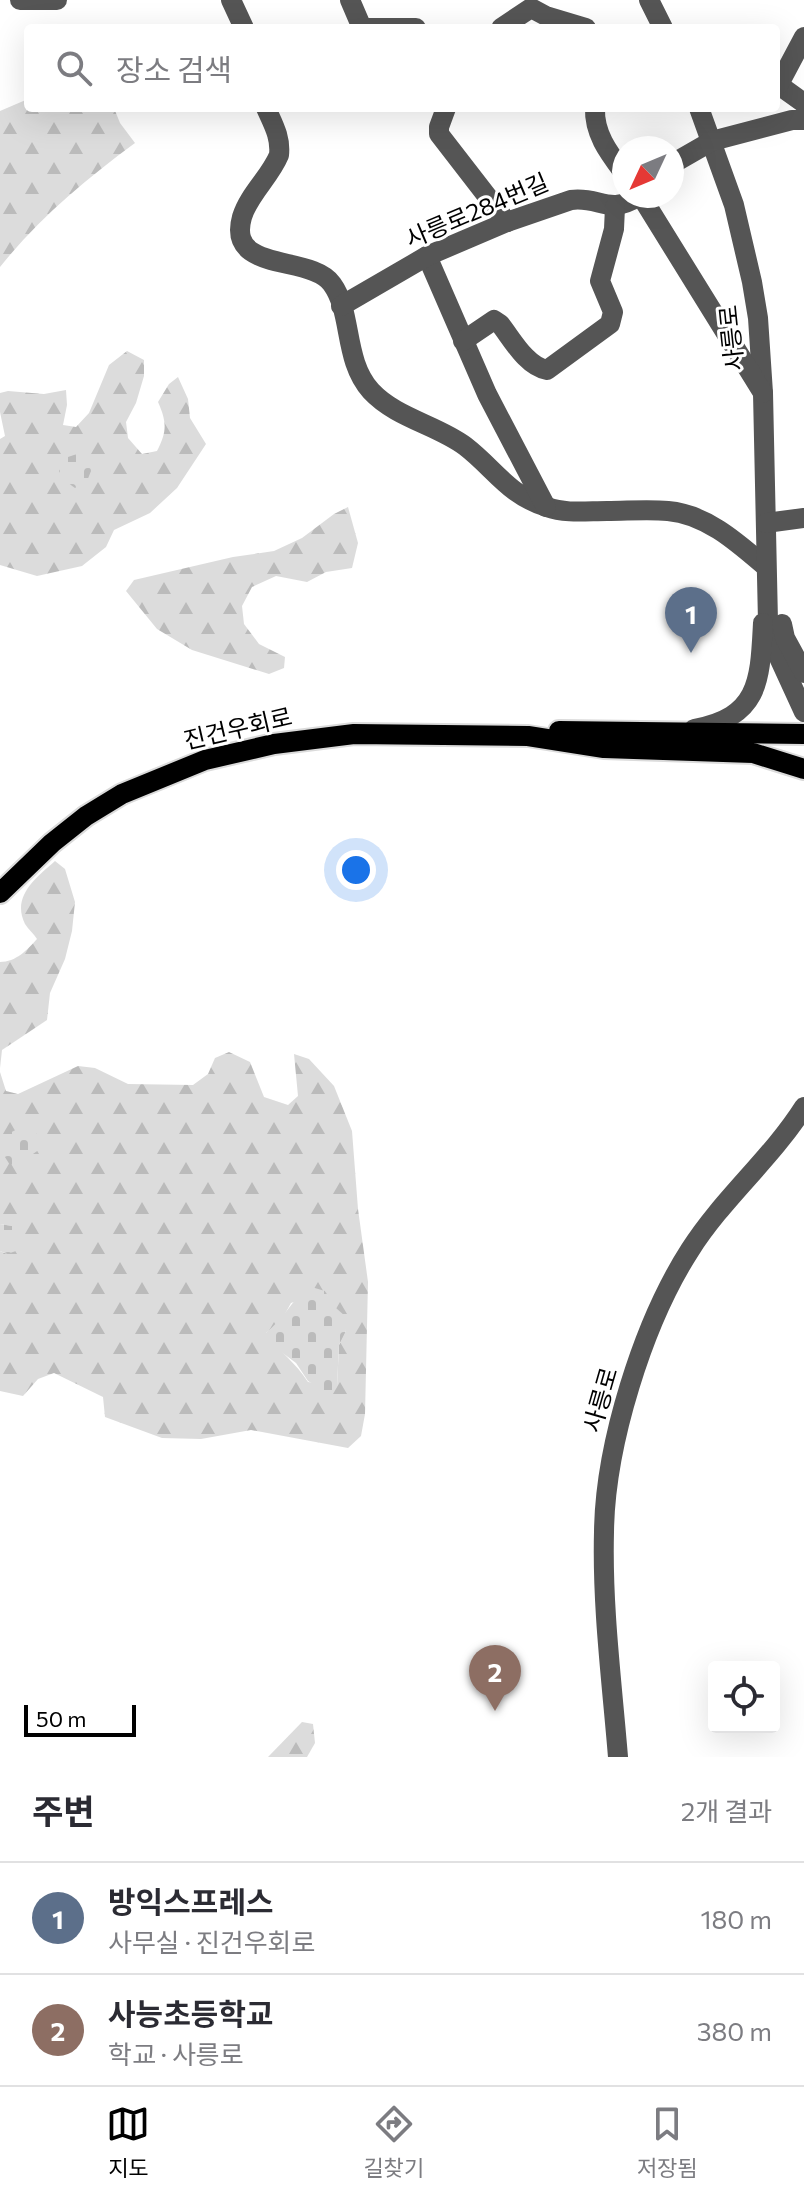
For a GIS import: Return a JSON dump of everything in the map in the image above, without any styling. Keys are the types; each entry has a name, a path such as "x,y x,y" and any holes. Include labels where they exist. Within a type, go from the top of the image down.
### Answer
{"main road":[{"name":"진건우회로","path":"528,736 547,731 804,734"},
{"name":"진건우회로","path":"0,893 52,843 86,816 122,794 205,760 274,744 354,734 528,736 604,748 753,753 804,767"},
{"path":"804,744 804,767"}],"street":[{"path":"20,0 57,0"},
{"path":"231,0 242,24"},
{"path":"350,0 359,24"},
{"path":"649,0 661,24"},
{"path":"505,24 525,4 546,16 572,24"},
{"path":"780,80 804,37"},
{"path":"780,85 804,103"},
{"path":"268,112 277,132 279,155 242,218 243,242 249,251 258,256 325,276 336,290 355,365 372,392 401,412 466,447 509,488 546,507 564,511 669,511 688,515 728,536 766,567 759,679 749,700 731,717 715,725 675,732"},
{"path":"445,112 439,134 507,222"},
{"path":"595,112 601,140 612,156"},
{"name":"사릉로","path":"701,112 734,205 752,282 762,352 768,622 776,651 804,712"},
{"path":"684,157 712,141 792,120 804,120"},
{"name":"사릉로284번길","path":"341,306 427,256 507,222 571,200 612,206"},
{"path":"463,341 494,320 531,363 547,370 610,324 613,312 600,281 614,229 615,208"},
{"path":"647,208 763,393"},
{"path":"427,256 487,394 546,507"},
{"path":"766,523 804,518"},
{"name":"사릉로","path":"766,567 777,597 785,638 804,673"},
{"name":"사릉로","path":"618,1757 604,1531 607,1484 626,1396 651,1331 690,1249 773,1151 804,1107"}],"green space":[{"path":"24,101 24,112 116,112 135,143 63,200 0,267 0,111"},
{"path":"127,351 144,360 144,376 126,422 128,438 142,454 157,451 165,427 158,402 169,384 178,377 188,399 190,418 206,444 177,488 150,513 114,530 106,547 82,566 37,576 0,565 0,439 5,436 0,393 44,394 66,390 63,425 76,427 89,413 109,365"},
{"path":"77,454 89,462 91,471 87,481 75,488 64,480 59,471 65,458"},
{"path":"348,507 358,543 352,568 326,572 307,582 276,576 252,587 242,606 244,624 259,644 285,657 284,668 269,674 192,650 157,629 126,591 134,580 233,557 274,551 302,538"},
{"path":"55,861 65,869 75,902 65,959 50,993 47,1020 2,1050 0,1068 0,962 16,958 37,939 25,924 21,905 28,888"},
{"path":"229,1052 250,1062 264,1097 288,1105 298,1096 294,1054 309,1059 334,1086 352,1131 368,1282 365,1414 361,1436 348,1448 251,1430 201,1439 162,1438 105,1417 103,1397 54,1373 38,1379 23,1396 0,1391 0,1251 7,1254 12,1226 0,1224 0,1072 6,1091 18,1094 78,1066 95,1068 128,1084 193,1085 208,1074 215,1058","holes":["325,1291 346,1331 339,1345 337,1386 308,1382 266,1333 281,1321 291,1303"]},
{"path":"21,1127 39,1135 40,1149 23,1161 10,1165 3,1154 8,1134"},
{"path":"0,1224 12,1226 18,1232 16,1251 7,1254 0,1251"},
{"path":"308,1286 325,1291 345,1316 346,1331 339,1345 337,1386 328,1393 308,1381 296,1363 280,1351 265,1346 266,1333"},
{"path":"302,1722 313,1724 315,1743 307,1757 268,1757"}],"place":[{"name":"방익스프레스","path":"691,653"},
{"name":"사능초등학교","path":"495,1711"}]}
